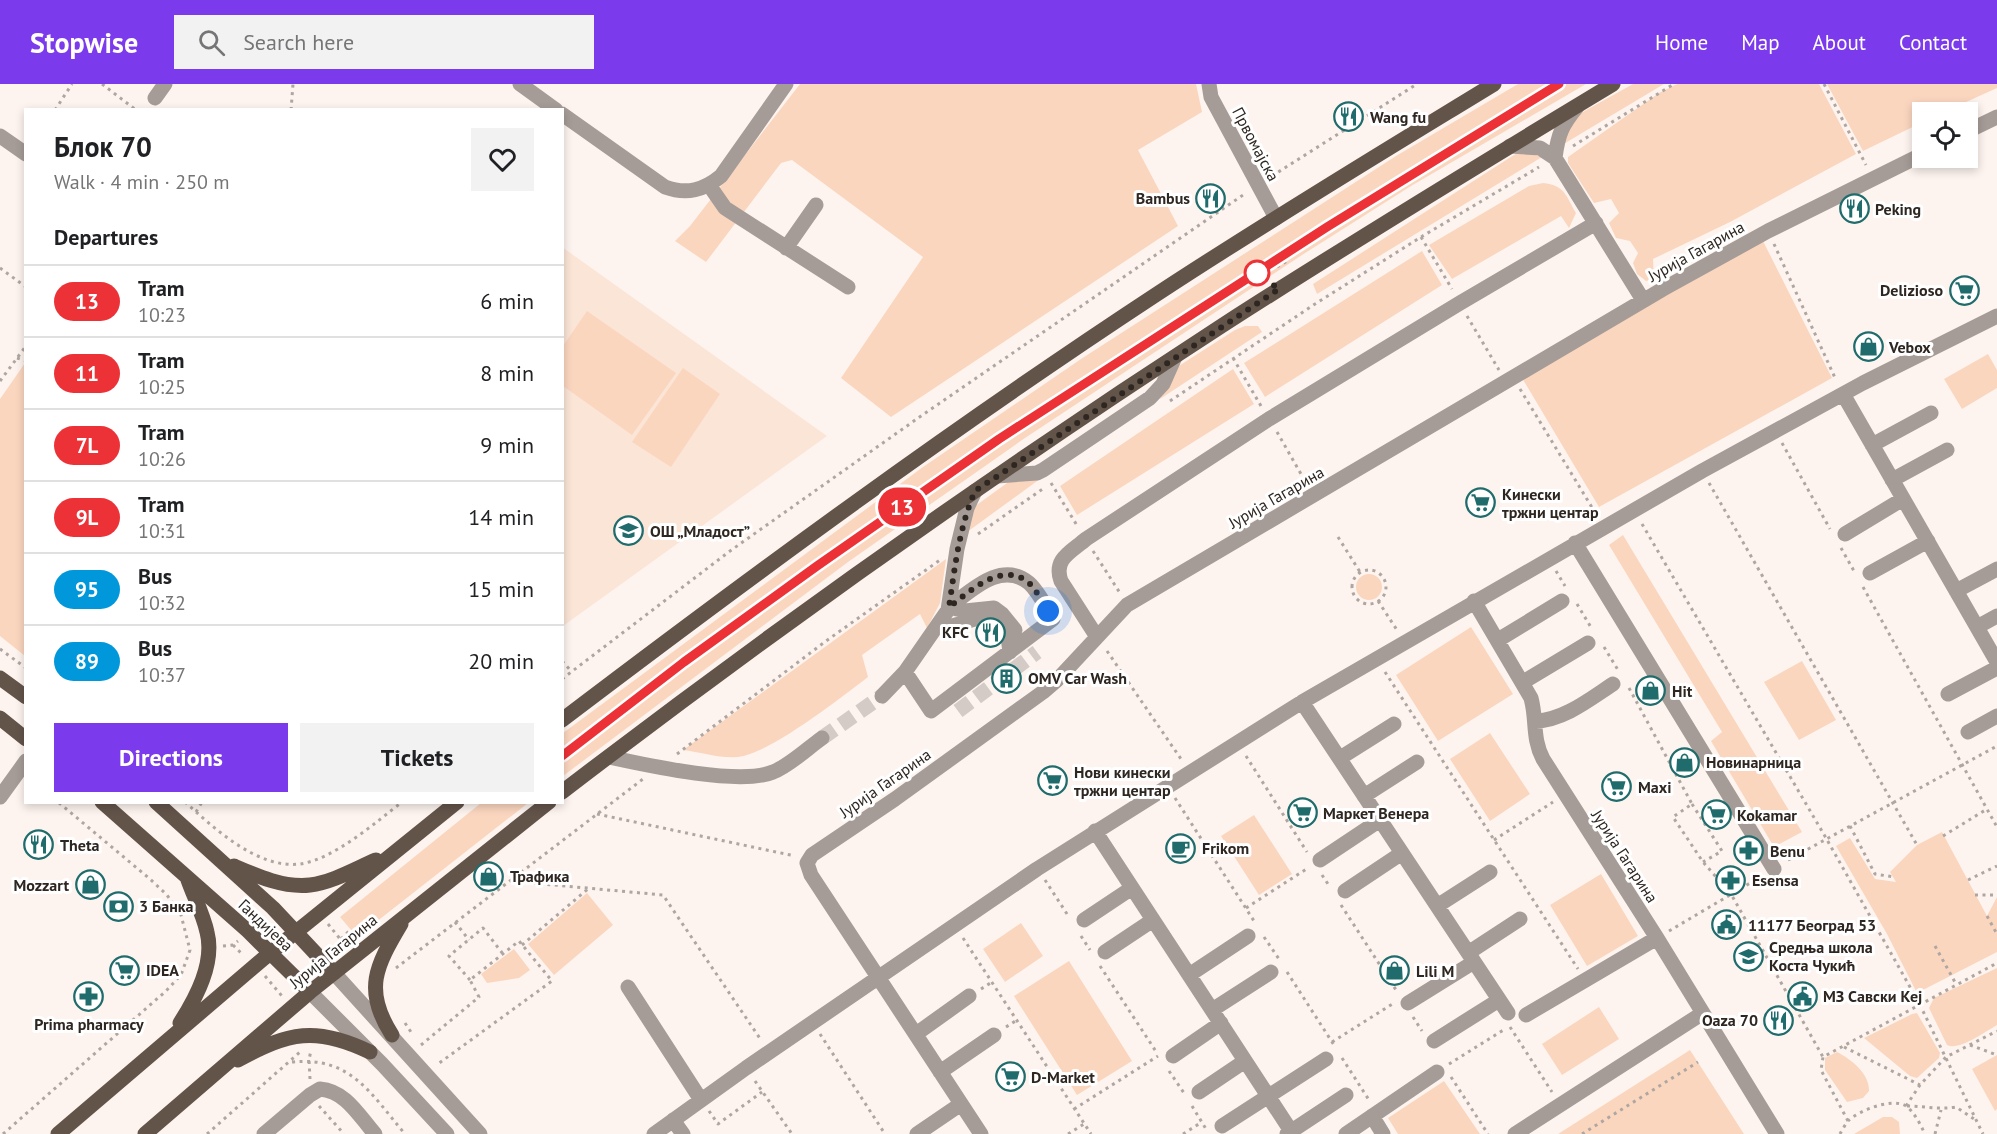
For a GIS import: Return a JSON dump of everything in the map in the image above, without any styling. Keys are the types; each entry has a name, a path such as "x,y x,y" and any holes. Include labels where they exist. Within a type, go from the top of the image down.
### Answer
{"main road":[{"path":"564,718 862,496 1067,354 1276,218 1494,84"},
{"path":"564,791 812,606 997,476 1174,357 1347,246 1613,84"},
{"path":"0,678 24,696"},
{"path":"0,718 24,737"},
{"name":"Гандијева","path":"104,804 270,953 310,992"},
{"name":"Гандијева","path":"158,804 296,932 334,973"},
{"path":"58,1134 270,953 455,804"},
{"name":"Јурија Гагарина","path":"145,1134 310,992 546,804"},
{"path":"220,860 260,877 310,885 393,854"},
{"path":"172,1036 192,1004 201,984 209,947 208,933 187,878"},
{"path":"392,1035 380,1017 374,981 382,958 408,914"},
{"path":"212,1075 281,1040 294,1036 314,1035 338,1039 370,1052"}],"street":[{"path":"155,98 165,84"},
{"path":"520,84 553,108"},
{"path":"564,115 665,187 677,191 692,191 709,185 721,176 786,84"},
{"name":"Првомајска","path":"1209,84 1211,98 1276,218"},
{"path":"1555,158 1557,138 1563,124 1579,105"},
{"path":"1978,126 1997,117"},
{"path":"0,135 24,153"},
{"path":"1510,146 1540,148 1555,158 1643,300"},
{"name":"Јурија Гагарина","path":"808,859 1043,692 1127,605 1643,300 1768,231 1912,160"},
{"path":"709,185 725,208 848,287"},
{"path":"786,248 816,205"},
{"path":"1097,637 1060,581 1057,572 1059,563 1066,555 1086,539 1269,419 1596,223"},
{"path":"654,1134 1037,868 1302,702 1702,471 1843,394 1997,316"},
{"path":"1843,394 1997,662"},
{"path":"1872,445 1931,413"},
{"path":"1892,480 1947,450"},
{"path":"882,696 905,672 949,607 957,549 967,508 975,491"},
{"path":"1840,539 1903,499"},
{"path":"1870,573 1928,541"},
{"path":"1575,543 1774,869"},
{"path":"1956,591 1997,569"},
{"path":"905,672 931,711 1053,619 1034,589 1022,579 1000,575 991,578 949,607"},
{"path":"1498,640 1567,595"},
{"name":"Јурија Гагарина","path":"1474,601 1531,698 1536,721 1537,748 1777,1134"},
{"path":"949,607 965,611 994,608 1002,614 1024,642"},
{"path":"1977,627 1997,616"},
{"path":"939,624 951,626 980,617 990,618 1008,637 1010,652"},
{"path":"1523,681 1596,642"},
{"path":"1948,694 1997,668"},
{"path":"1536,721 1548,721 1558,717 1620,682"},
{"path":"1302,702 1505,1013 1434,1041"},
{"path":"1968,732 1997,716"},
{"path":"1340,758 1394,724"},
{"path":"609,757 659,767 744,778 775,772 822,738"},
{"path":"1364,796 1417,762"},
{"path":"0,796 24,764"},
{"path":"1320,860 1380,820"},
{"path":"1095,831 1268,1096 1289,1132 1346,1095"},
{"path":"1345,891 1402,853"},
{"path":"808,859 807,866 811,875 981,1134"},
{"path":"1437,906 1490,872"},
{"path":"1079,926 1132,888"},
{"path":"1405,1001 1471,958 1520,919"},
{"path":"1105,952 1153,920"},
{"path":"1189,975 1248,936"},
{"path":"1526,1015 1657,938"},
{"path":"1166,1056 1271,972"},
{"name":"Гандијева","path":"334,973 480,1134"},
{"path":"628,987 701,1100"},
{"name":"Гандијева","path":"310,992 447,1134"},
{"path":"916,1034 969,996"},
{"path":"1515,1134 1703,1013"},
{"path":"940,1072 994,1035"},
{"path":"1216,1130 1326,1059"},
{"path":"1199,1092 1245,1061"},
{"path":"1346,1134 1441,1070"},
{"path":"264,1134 320,1089 337,1092 375,1134"},
{"path":"917,1134 961,1104"},
{"path":"1375,1114 1383,1134"},
{"path":"673,1120 682,1134"}],"path":[{"path":"56,108 72,84"},
{"path":"102,84 133,108"},
{"path":"291,108 293,84"},
{"path":"564,678 730,551 1021,346 1257,186 1417,84"},
{"path":"1167,403 1314,304 1674,84"},
{"path":"1824,84 1873,179"},
{"path":"1768,231 1843,394"},
{"path":"1277,267 1289,260"},
{"path":"0,268 24,286"},
{"path":"0,381 24,349"},
{"path":"17,358 24,360"},
{"path":"1513,377 1604,527"},
{"path":"1775,431 1840,539 1997,827"},
{"path":"1702,471 1917,845"},
{"path":"391,972 826,641 1060,477"},
{"path":"1634,510 1826,838 1919,1003 1983,1134"},
{"path":"1338,537 1360,572"},
{"path":"1548,558 1567,595 1722,850 1703,862"},
{"path":"1372,570 1382,576 1385,581 1385,592 1378,601 1368,604 1354,596 1352,586 1360,572 1372,570"},
{"path":"1378,601 1404,642"},
{"path":"1097,637 1190,772"},
{"path":"0,649 24,667"},
{"path":"1376,658 1585,980"},
{"path":"564,663 572,672"},
{"path":"1657,938 1826,838 1997,746"},
{"path":"1168,786 1332,1042 1375,1114"},
{"path":"1494,840 1565,795"},
{"path":"3,1134 166,991 181,975 190,950 181,915 167,895 60,804"},
{"path":"186,804 217,831 258,856 281,863 300,864 353,840 399,804"},
{"path":"196,812 201,804"},
{"path":"1692,804 1673,817 1703,862 1731,894 1823,1057 1821,1070 1848,1121"},
{"path":"1943,836 1987,809"},
{"path":"597,814 808,859"},
{"path":"1850,826 1875,874 1894,877"},
{"path":"1246,908 1320,860"},
{"path":"1968,880 1997,866"},
{"path":"1037,868 1079,926 1166,1056 1202,1122 1216,1130"},
{"path":"509,880 663,895 769,1052"},
{"path":"522,945 590,888"},
{"path":"1975,895 1997,895"},
{"path":"320,912 354,957"},
{"path":"1987,916 1997,934"},
{"path":"455,922 469,940"},
{"path":"954,924 1091,1134"},
{"path":"425,1052 420,1046 479,997 470,980 449,956 483,928 503,954"},
{"path":"340,939 349,932"},
{"path":"432,1060 438,1066 552,981 519,941 470,980"},
{"path":"233,945 255,966 291,1008"},
{"path":"1935,946 1956,984"},
{"path":"1823,1057 1919,1003 1997,963"},
{"path":"1332,1042 1405,1001"},
{"path":"1488,1134 1441,1070 1505,1013 1526,1015"},
{"path":"1505,1013 1560,1105"},
{"path":"400,1016 414,1036"},
{"path":"812,1023 885,1134"},
{"path":"1906,1106 1920,1085 1946,1058 1997,1032"},
{"path":"207,1134 291,1062 314,1035"},
{"path":"1970,1045 1997,1054"},
{"path":"1843,1046 1920,1085"},
{"path":"1074,1109 1166,1056"},
{"path":"1582,1134 1698,1062"},
{"path":"746,1068 792,1134"},
{"path":"718,1124 762,1092"},
{"path":"310,1095 344,1134"},
{"path":"1840,1134 1848,1121 1881,1104 1895,1102 1906,1106 1926,1106 1941,1110 1956,1107 1976,1120"},
{"path":"1906,1106 1918,1119 1925,1134"},
{"path":"1935,1134 1941,1110"},
{"path":"1183,1134 1202,1122"},
{"path":"1068,1134 1084,1124"}],"shaded area":[{"path":"800,84 1196,84 1202,112 1138,150 1178,226 891,417 841,378 923,257 792,160 781,163 706,262 675,241 690,226"},
{"path":"1518,84 1586,84 1411,186 1302,255 1025,438 848,562 564,775 564,732 923,467 1081,359 1396,156"},
{"path":"1633,84 1664,84 1562,145 1572,118"},
{"path":"1677,84 1819,84 1856,154 1730,222 1653,259 1654,279 1646,281 1637,274 1633,263 1638,253 1630,241 1616,238 1609,223 1619,213 1611,199 1594,203 1568,163 1568,157 1659,93"},
{"path":"1827,84 1997,84 1997,88 1966,102 1912,102 1912,127 1863,151"},
{"path":"1517,153 1542,157 1317,294 1313,284"},
{"path":"1543,183 1556,186 1567,197 1576,213 1569,228 1561,216 1452,279 1429,245 1529,186"},
{"path":"1762,239 1832,378 1599,507 1522,378"},
{"name":"ОШ „Младост”","path":"564,248 827,436 564,625"},
{"path":"1422,251 1442,285 1265,397 1244,363"},
{"path":"587,311 676,373 632,435 564,387 564,345"},
{"path":"1245,326 1258,326 1262,332 1160,399 1174,369"},
{"path":"1988,354 1997,370 1997,388 1962,409 1944,379"},
{"path":"24,364 24,655 0,636 0,399"},
{"path":"683,368 720,394 671,467 632,442"},
{"path":"1233,369 1254,404 1077,515 1060,486"},
{"path":"1044,476 963,535 971,509 1014,478"},
{"path":"1623,535 1802,832 1774,847 1711,741 1722,732 1609,545"},
{"path":"946,559 940,603 927,628 920,614 862,655 868,677 823,710 768,746 738,757 683,750"},
{"path":"1369,574 1378,578 1382,587 1378,596 1369,600 1360,596 1356,587 1360,578"},
{"path":"1471,627 1513,694 1438,741 1396,675"},
{"path":"1802,661 1836,720 1799,740 1764,682"},
{"path":"1490,733 1530,794 1490,821 1450,759"},
{"path":"480,804 527,804 357,937 340,917"},
{"path":"1254,815 1292,874 1259,895 1221,836"},
{"path":"1942,832 1987,916 1997,897 1997,952 1917,993 1887,934 1836,846 1850,838 1875,879 1896,882 1890,872 1917,845"},
{"path":"1601,874 1638,936 1587,966 1550,905"},
{"path":"587,893 613,925 554,975 528,944"},
{"path":"1021,923 1043,956 1005,982 983,949"},
{"path":"514,949 530,970 519,978 487,983 481,974"},
{"path":"1069,961 1132,1061 1077,1095 1014,996"},
{"path":"1997,968 1997,1025 1965,1043 1947,1045 1929,1008 1934,998"},
{"path":"1599,1007 1619,1039 1562,1075 1542,1044"},
{"path":"1917,1013 1940,1053 1939,1058 1917,1078 1910,1076 1864,1038"},
{"path":"1690,1050 1744,1134 1558,1134"},
{"path":"1837,1052 1854,1063 1863,1073 1869,1091 1863,1098 1847,1102 1825,1070 1825,1058"},
{"path":"1997,1055 1997,1109 1995,1111 1972,1069"},
{"path":"1444,1081 1480,1134 1398,1134 1388,1118"},
{"path":"1883,1117 1892,1117 1899,1122 1900,1134 1854,1134"}],"tunnel":[{"path":"958,711 1037,652"},
{"path":"822,738 882,696"}],"tram line":[{"name":"13","path":"564,754 684,662 999,439 1327,227 1559,84"}],"place":[{"name":"Wang fu","path":"1349,117"},
{"name":"Bambus","path":"1211,198"},
{"name":"Peking","path":"1854,209"},
{"name":"Delizioso","path":"1964,290"},
{"name":"Vebox","path":"1868,347"},
{"name":"Кинески тржни центар","path":"1481,503"},
{"name":"ОШ „Младост”","path":"629,531"},
{"name":"KFC","path":"990,632"},
{"name":"OMV Car Wash","path":"1007,678"},
{"name":"Hit","path":"1651,691"},
{"name":"Новинарница","path":"1685,762"},
{"name":"Нови кинески тржни центар","path":"1053,781"},
{"name":"Maxi","path":"1617,787"},
{"name":"Маркет Венера","path":"1302,813"},
{"name":"Kokamar","path":"1716,815"},
{"name":"Theta","path":"39,845"},
{"name":"Frikom","path":"1181,848"},
{"name":"Benu","path":"1749,851"},
{"name":"Трафика","path":"489,876"},
{"name":"Esensa","path":"1731,880"},
{"name":"Mozzart","path":"90,885"},
{"name":"3 Банка","path":"118,906"},
{"name":"11177 Београд 53","path":"1727,925"},
{"name":"Средња школа Коста Чукић","path":"1748,956"},
{"name":"IDEA","path":"125,970"},
{"name":"Lili M","path":"1395,971"},
{"name":"Prima pharmacy","path":"89,996"},
{"name":"МЗ Савски Кеј","path":"1802,996"},
{"name":"Oaza 70","path":"1779,1020"},
{"name":"D-Market","path":"1010,1077"}],"route":[{"path":"1048,611 1029,583 1012,575 991,578 949,607 957,549 967,508 975,491 1279,289 1257,273"}]}
